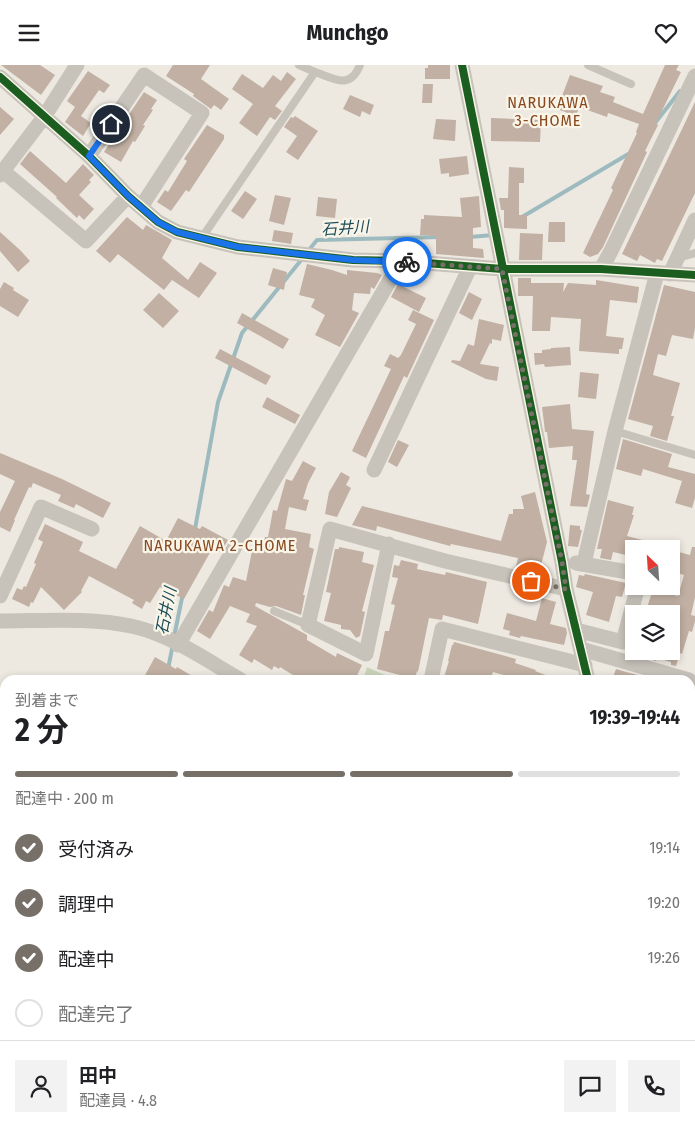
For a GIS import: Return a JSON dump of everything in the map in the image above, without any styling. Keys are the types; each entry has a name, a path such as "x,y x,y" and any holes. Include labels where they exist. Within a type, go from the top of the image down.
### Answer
{"street":[{"path":"77,65 44,117 2,173 86,241 128,196"},
{"path":"432,675 442,629 586,673 566,589 462,65"},
{"path":"89,156 144,75 202,113 141,207"},
{"path":"600,269 611,251 695,76"},
{"path":"0,77 89,156 128,196 158,222 177,232 201,239 247,248 353,260 400,261 502,269 600,269 695,275"},
{"path":"584,563 615,431 664,274 678,258 695,220"},
{"path":"178,645 400,261"},
{"path":"374,470 470,267"},
{"path":"0,596 6,567 40,507 92,529"},
{"path":"388,544 366,654 308,625 330,529 388,544 445,561 566,589"},
{"path":"562,562 584,563 625,571"},
{"path":"576,630 623,642 636,595"},
{"path":"0,621 88,622 130,626 154,633 232,675"},
{"path":"581,649 681,675"}],"lane":[{"path":"299,65 340,81 348,81 356,74 360,65"},
{"path":"588,65 631,84"},
{"path":"201,239 316,72"},
{"path":"678,258 695,253"},
{"path":"615,431 695,455"},
{"path":"274,611 308,625"}],"green space":[{"path":"367,667 385,675 365,675"}],"building":[{"path":"1,65 40,65 55,75 41,95"},
{"path":"173,65 210,65 201,79 229,99 221,110 214,105 211,109 193,96 194,94 166,76"},
{"path":"428,65 450,65 450,79 425,79 425,68 428,68"},
{"path":"665,65 679,65 676,70 681,72 656,123 658,125 645,151 647,152 603,247 598,254 590,257 583,253 613,190 611,188 637,133 639,124 608,113 607,117 579,107 576,116 557,109 570,75 603,86 600,92 615,97 613,102 643,114"},
{"path":"88,71 110,85 104,93 99,90 81,116 91,123 83,136 65,122 75,107 67,101"},
{"path":"287,72 296,79 275,106 282,111 275,120 270,117 257,136 239,123 253,104 232,89 242,74 263,88 273,75 281,81"},
{"path":"423,84 433,84 432,103 422,103"},
{"path":"144,92 157,100 143,125 145,126 135,142 133,141 121,162 104,152"},
{"path":"350,95 374,105 370,115 362,111 360,117 343,109"},
{"path":"695,102 695,193 662,261 657,259 655,263 640,255 637,261 622,254"},
{"path":"0,107 14,119 0,135"},
{"path":"295,116 318,131 298,160 286,152 297,136 284,127 291,117"},
{"path":"491,118 541,120 540,142 491,141"},
{"path":"436,119 456,120 455,141 433,139"},
{"path":"207,125 224,135 224,139 189,192 186,190 171,211 157,202 165,190 168,192 187,161 184,159"},
{"path":"30,151 66,183 83,164 94,175 89,180 91,182 79,195 94,209 84,220 79,215 77,218 20,164"},
{"path":"467,156 469,174 449,177 449,173 441,174 439,159"},
{"path":"509,167 524,168 524,183 519,183 519,215 527,215 527,229 504,228 504,210 501,210 499,198 508,198"},
{"path":"245,191 257,199 243,219 231,211"},
{"path":"275,195 291,198 284,225 269,221"},
{"path":"479,196 481,227 473,228 473,248 483,249 484,258 436,254 436,236 420,235 421,219 424,219 424,215 462,217 460,198"},
{"path":"318,197 337,199 335,218 316,216"},
{"path":"127,217 143,230 146,225 172,240 162,258 188,280 200,262 217,273 199,298 172,280 164,290 118,254 110,263 96,251"},
{"path":"549,222 565,222 565,242 548,242"},
{"path":"274,230 293,233 291,244 272,241"},
{"path":"0,232 30,261 18,272 0,251"},
{"path":"520,233 543,234 542,260 519,260"},
{"path":"307,264 347,275 347,270 382,275 374,289 371,287 370,294 354,293 352,310 359,313 340,347 315,335 325,315 311,307 315,299 299,295"},
{"path":"273,268 287,272 284,290 268,285"},
{"path":"518,278 531,278 531,283 564,283 563,292 568,283 596,285 596,280 639,287 637,303 610,300 606,336 624,338 619,354 579,351 581,319 551,317 550,331 532,331 533,296 518,296"},
{"path":"4,282 29,300 18,317 0,306 0,289"},
{"path":"398,284 426,298 419,312 391,297"},
{"path":"664,285 695,292 695,328 693,339 672,335 666,356 658,354 653,375 680,383 671,416 674,416 667,441 650,436 653,426 628,419"},
{"path":"469,292 482,299 472,320 459,313"},
{"path":"159,293 179,311 163,328 143,310"},
{"path":"413,310 434,320 407,378 404,376 366,458 352,451 391,369 384,366 390,354 398,358 401,355 416,324 408,320"},
{"path":"242,313 289,339 283,349 237,323"},
{"path":"479,319 504,325 501,341 492,339 492,344 490,343 480,364 499,367 497,381 486,379 451,362 452,360 460,361 468,344 474,346"},
{"path":"570,347 571,365 545,367 544,364 535,365 534,353 542,353 542,350 551,348"},
{"path":"220,349 271,376 266,385 215,358"},
{"path":"580,372 599,374 596,399 578,397"},
{"path":"267,397 300,415 295,424 262,407"},
{"path":"570,404 572,429 594,431 586,494 590,495 587,507 570,506 577,460 572,460 573,446 549,448 547,432 545,432 542,407"},
{"path":"623,439 672,454 668,467 695,474 695,498 692,508 675,503 682,481 643,469 641,476 616,469"},
{"path":"398,440 409,445 397,467 388,462"},
{"path":"0,453 62,479 111,503 103,518 76,504 74,508 58,501 61,495 33,483 31,488 29,487 10,532 0,527 0,512 15,481 0,474"},
{"path":"303,461 316,468 308,483 303,499 309,500 306,511 289,507 285,529 311,534 309,547 314,549 303,595 305,595 301,615 276,606 270,607 256,603 255,606 307,635 307,640 336,657 337,653 362,665 357,675 293,675 280,667 279,669 274,666 272,670 254,659 252,663 239,655 257,626 246,622 250,614 230,606 210,639 197,631 209,610 213,612 224,585 229,587 233,577 246,581 252,551 262,553 265,537 268,537 273,510 277,511 286,479 292,481"},
{"path":"341,472 350,477 346,485 351,488 337,517 325,514 329,492"},
{"path":"535,492 547,542 539,573 516,567 518,558 451,544 450,546 377,526 376,531 352,525 362,506 501,541 509,514 513,514 513,509 524,509 521,496"},
{"path":"608,500 634,507 632,515 634,515 627,536 643,540 625,540 625,555 613,552 611,560 600,558 602,549 597,549"},
{"path":"178,518 200,529 202,526 228,540 221,552 212,549 184,599 160,587 150,603 146,601 142,609 132,603 134,600 89,576 82,592 64,610 41,587 29,607 12,599 17,588 22,590 24,586 26,587 43,542 38,539 45,524 83,542 79,551 116,569 140,526 166,541"},
{"path":"570,525 580,526 580,530 582,530 578,547 568,546"},
{"path":"339,547 364,552 362,562 374,565 362,611 365,612 360,636 356,638 350,630 341,629 341,625 324,621 331,593 326,592 335,549 339,549"},
{"path":"692,547 695,547 695,597 691,615 695,616 695,621 692,632 689,631 682,654 680,653 680,605 648,605 651,595 680,595 684,575 680,574 680,552 690,555"},
{"path":"401,560 418,564 417,569 445,575 446,572 487,582 478,624 443,615 442,620 429,618 416,675 400,675 377,669 385,631 389,631 395,605 391,604 398,578 392,577 394,565 399,566"},
{"path":"585,574 625,583 622,597 616,596 609,622 586,615 593,592 576,587 579,575 584,576"},
{"path":"542,598 556,602 550,624 566,628 567,633 564,645 521,636 520,638 509,635 510,631 503,629 507,613 536,621"},
{"path":"454,642 516,659 515,663 546,675 504,675 493,672 492,675 445,675"},
{"path":"155,657 191,675 145,675"},
{"path":"664,660 678,660 676,666 671,665 671,662"},
{"path":"616,669 639,675 614,675"}],"waterway":[{"name":"石井川","path":"655,123 680,91"},
{"name":"石井川","path":"522,217 630,153"},
{"name":"石井川","path":"470,237 493,235"},
{"name":"石井川","path":"308,251 317,240 441,237"},
{"name":"石井川","path":"195,529 218,402 242,333 302,259"},
{"name":"石井川","path":"174,637 183,593"},
{"name":"石井川","path":"168,669 173,644"}],"cycle path":[{"path":"462,65 566,589 587,675"},
{"path":"0,77 89,156 128,196 158,222 177,232 238,247 353,260 401,261 502,269 601,269 695,275"}],"way so far":[{"path":"407,262 502,269 566,589 531,581"}],"district":[{"name":"NARUKAWA 3-CHOME","path":"548,111"},
{"name":"NARUKAWA 2-CHOME","path":"220,545"}],"route":[{"path":"111,124 89,156 128,196 158,222 177,232 238,247 353,260 407,262"}]}
